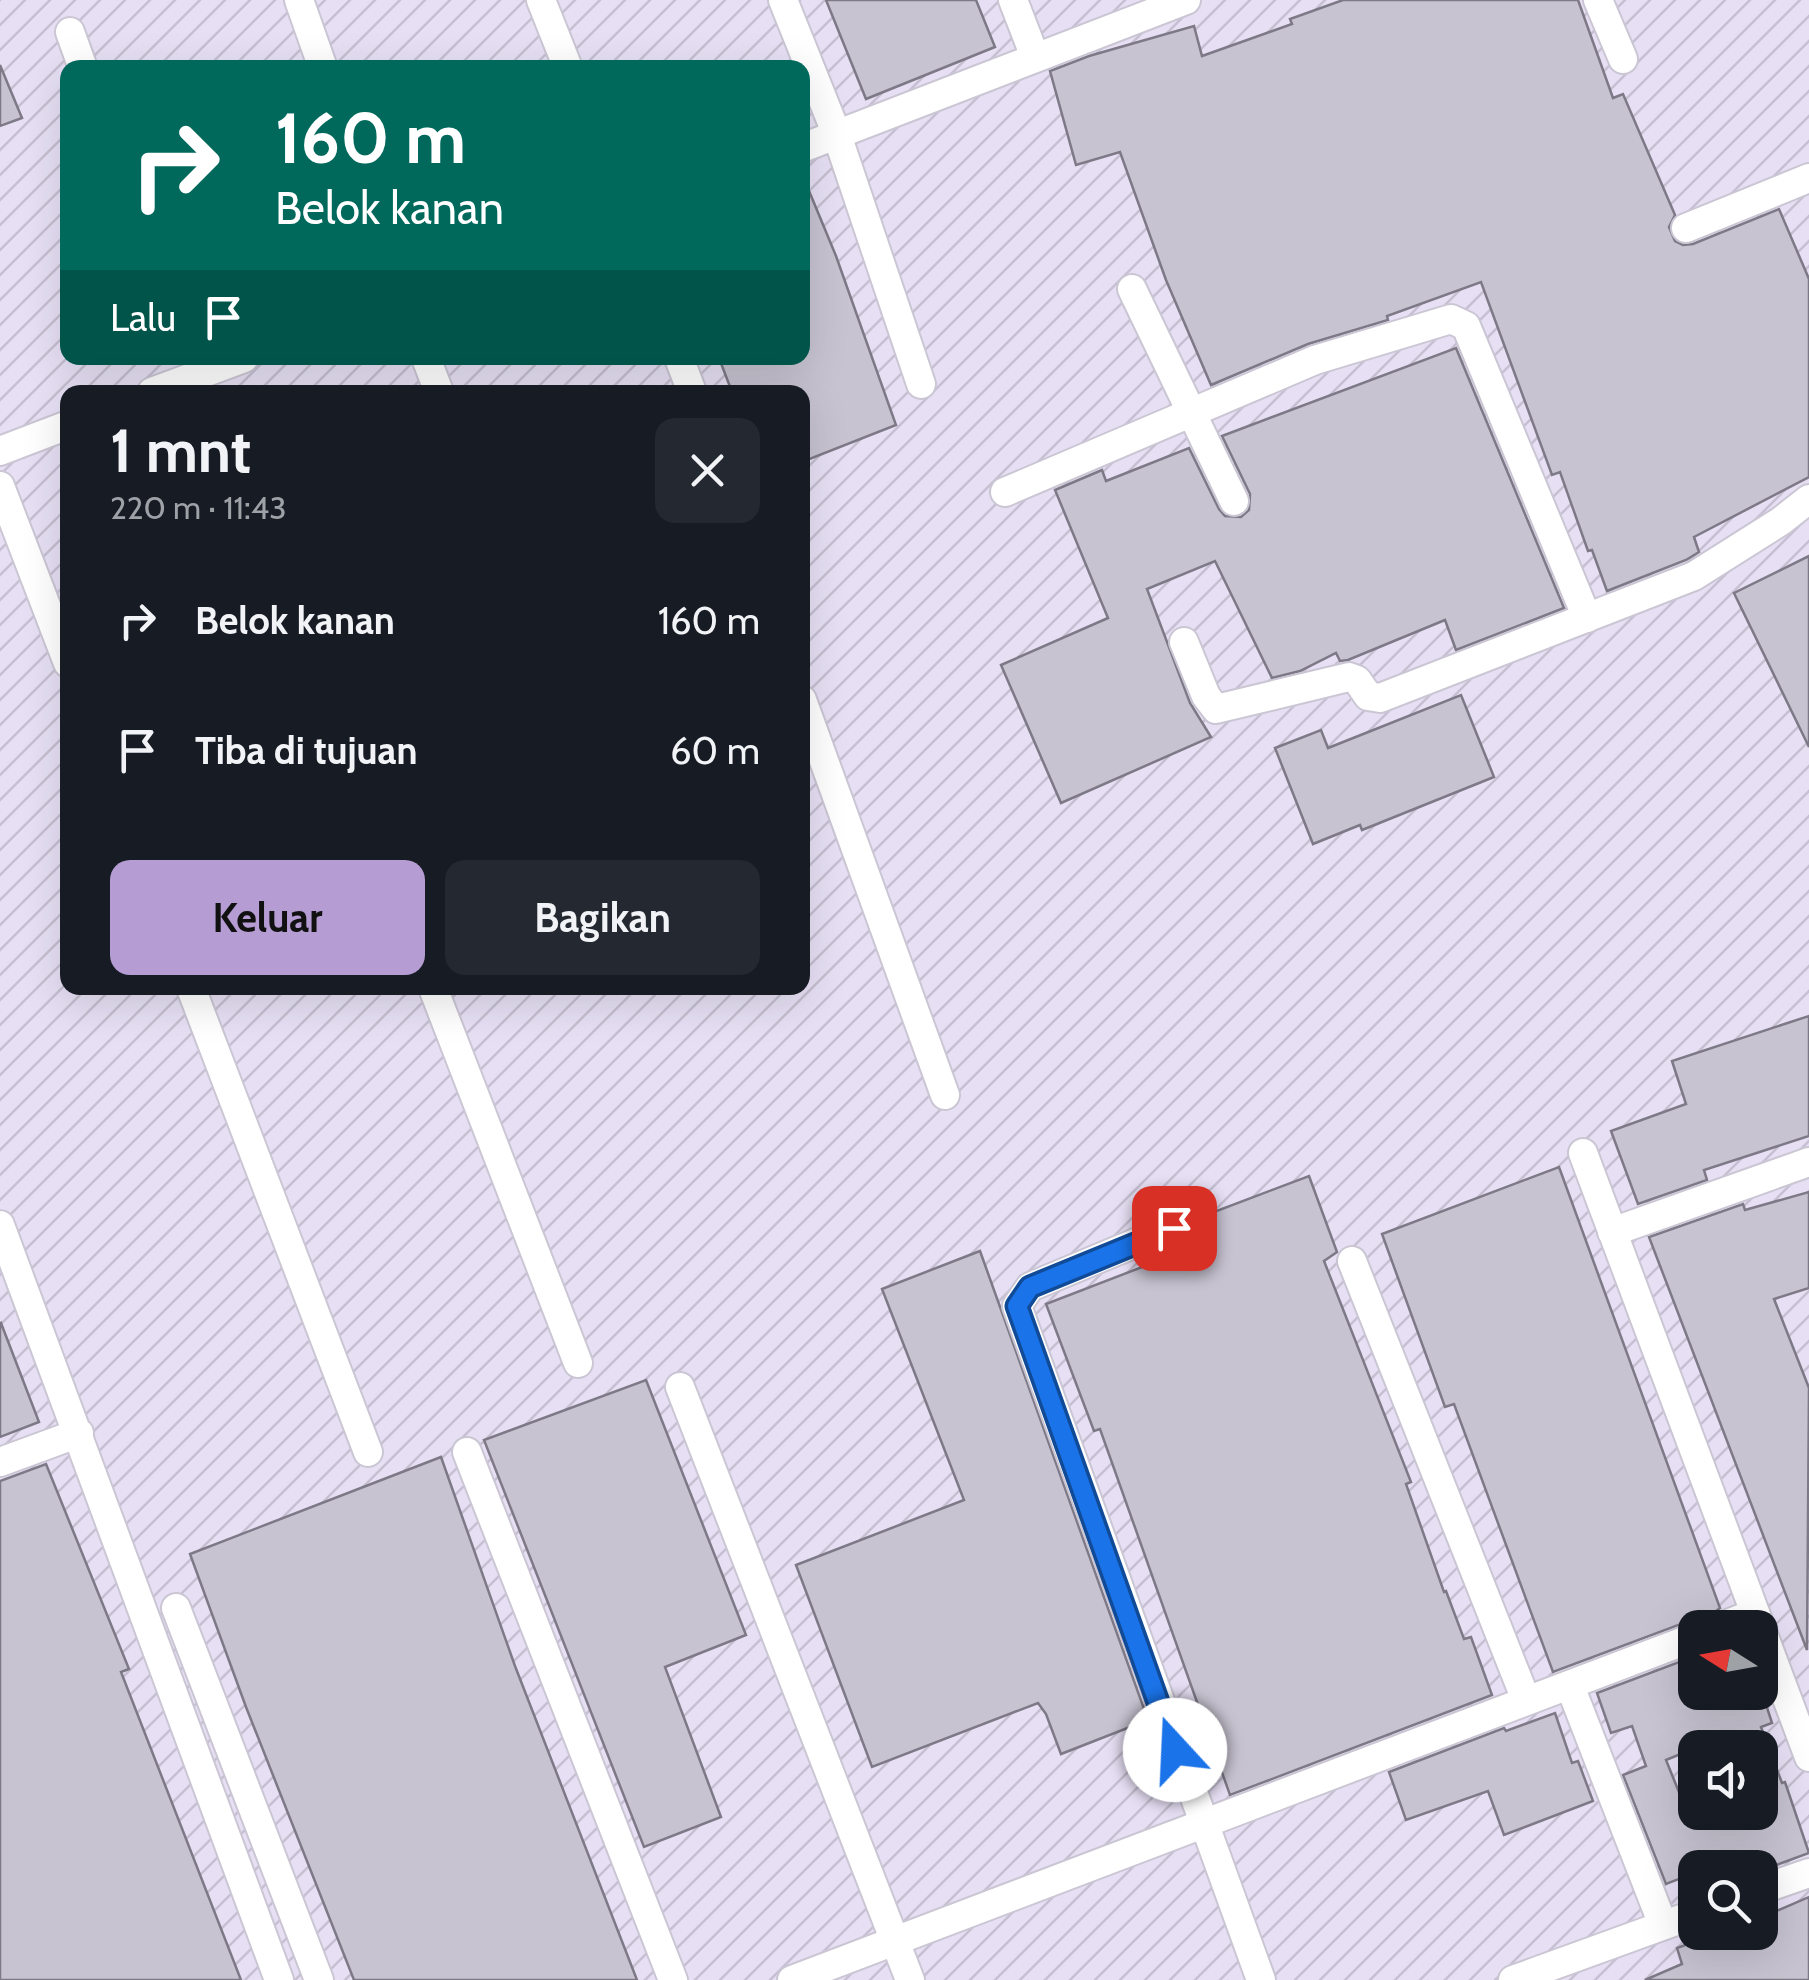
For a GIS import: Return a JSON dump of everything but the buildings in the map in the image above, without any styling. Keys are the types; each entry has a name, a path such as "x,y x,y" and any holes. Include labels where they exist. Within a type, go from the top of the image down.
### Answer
{"lane":[{"path":"299,0 320,60"},
{"path":"541,0 565,60"},
{"path":"783,0 807,60"},
{"path":"1013,0 1035,57"},
{"path":"810,145 1186,0"},
{"path":"1598,0 1623,59"},
{"path":"70,32 81,60"},
{"path":"810,68 922,384"},
{"path":"1686,228 1809,178"},
{"path":"1132,289 1234,501"},
{"path":"1005,492 1315,360 1450,319 1466,326 1588,618"},
{"path":"171,385 225,365"},
{"path":"0,452 60,428"},
{"path":"0,486 60,642"},
{"path":"1184,642 1206,696 1216,709 1349,676 1357,680 1368,696 1380,698 1694,576 1809,499"},
{"path":"810,722 945,1095"},
{"path":"194,995 368,1452"},
{"path":"436,995 578,1364"},
{"path":"1583,1153 1754,1610"},
{"path":"1612,1232 1809,1162"},
{"path":"0,1226 279,1980"},
{"path":"1174,1228 1030,1287 1017,1306 1260,1980"},
{"path":"1352,1261 1526,1700"},
{"path":"680,1387 910,1980"},
{"path":"0,1462 79,1434"},
{"path":"467,1452 673,1980"},
{"path":"176,1608 319,1980"},
{"path":"792,1980 1678,1644"},
{"path":"1778,1674 1809,1757"},
{"path":"1570,1686 1663,1926"},
{"path":"1778,1884 1809,1873"},
{"path":"1528,1978 1678,1920"}],"shaded area":[{"path":"0,0 1809,0 1809,1980 0,1980"}],"route":[{"path":"1174,1228 1030,1287 1017,1306 1175,1750"}]}
